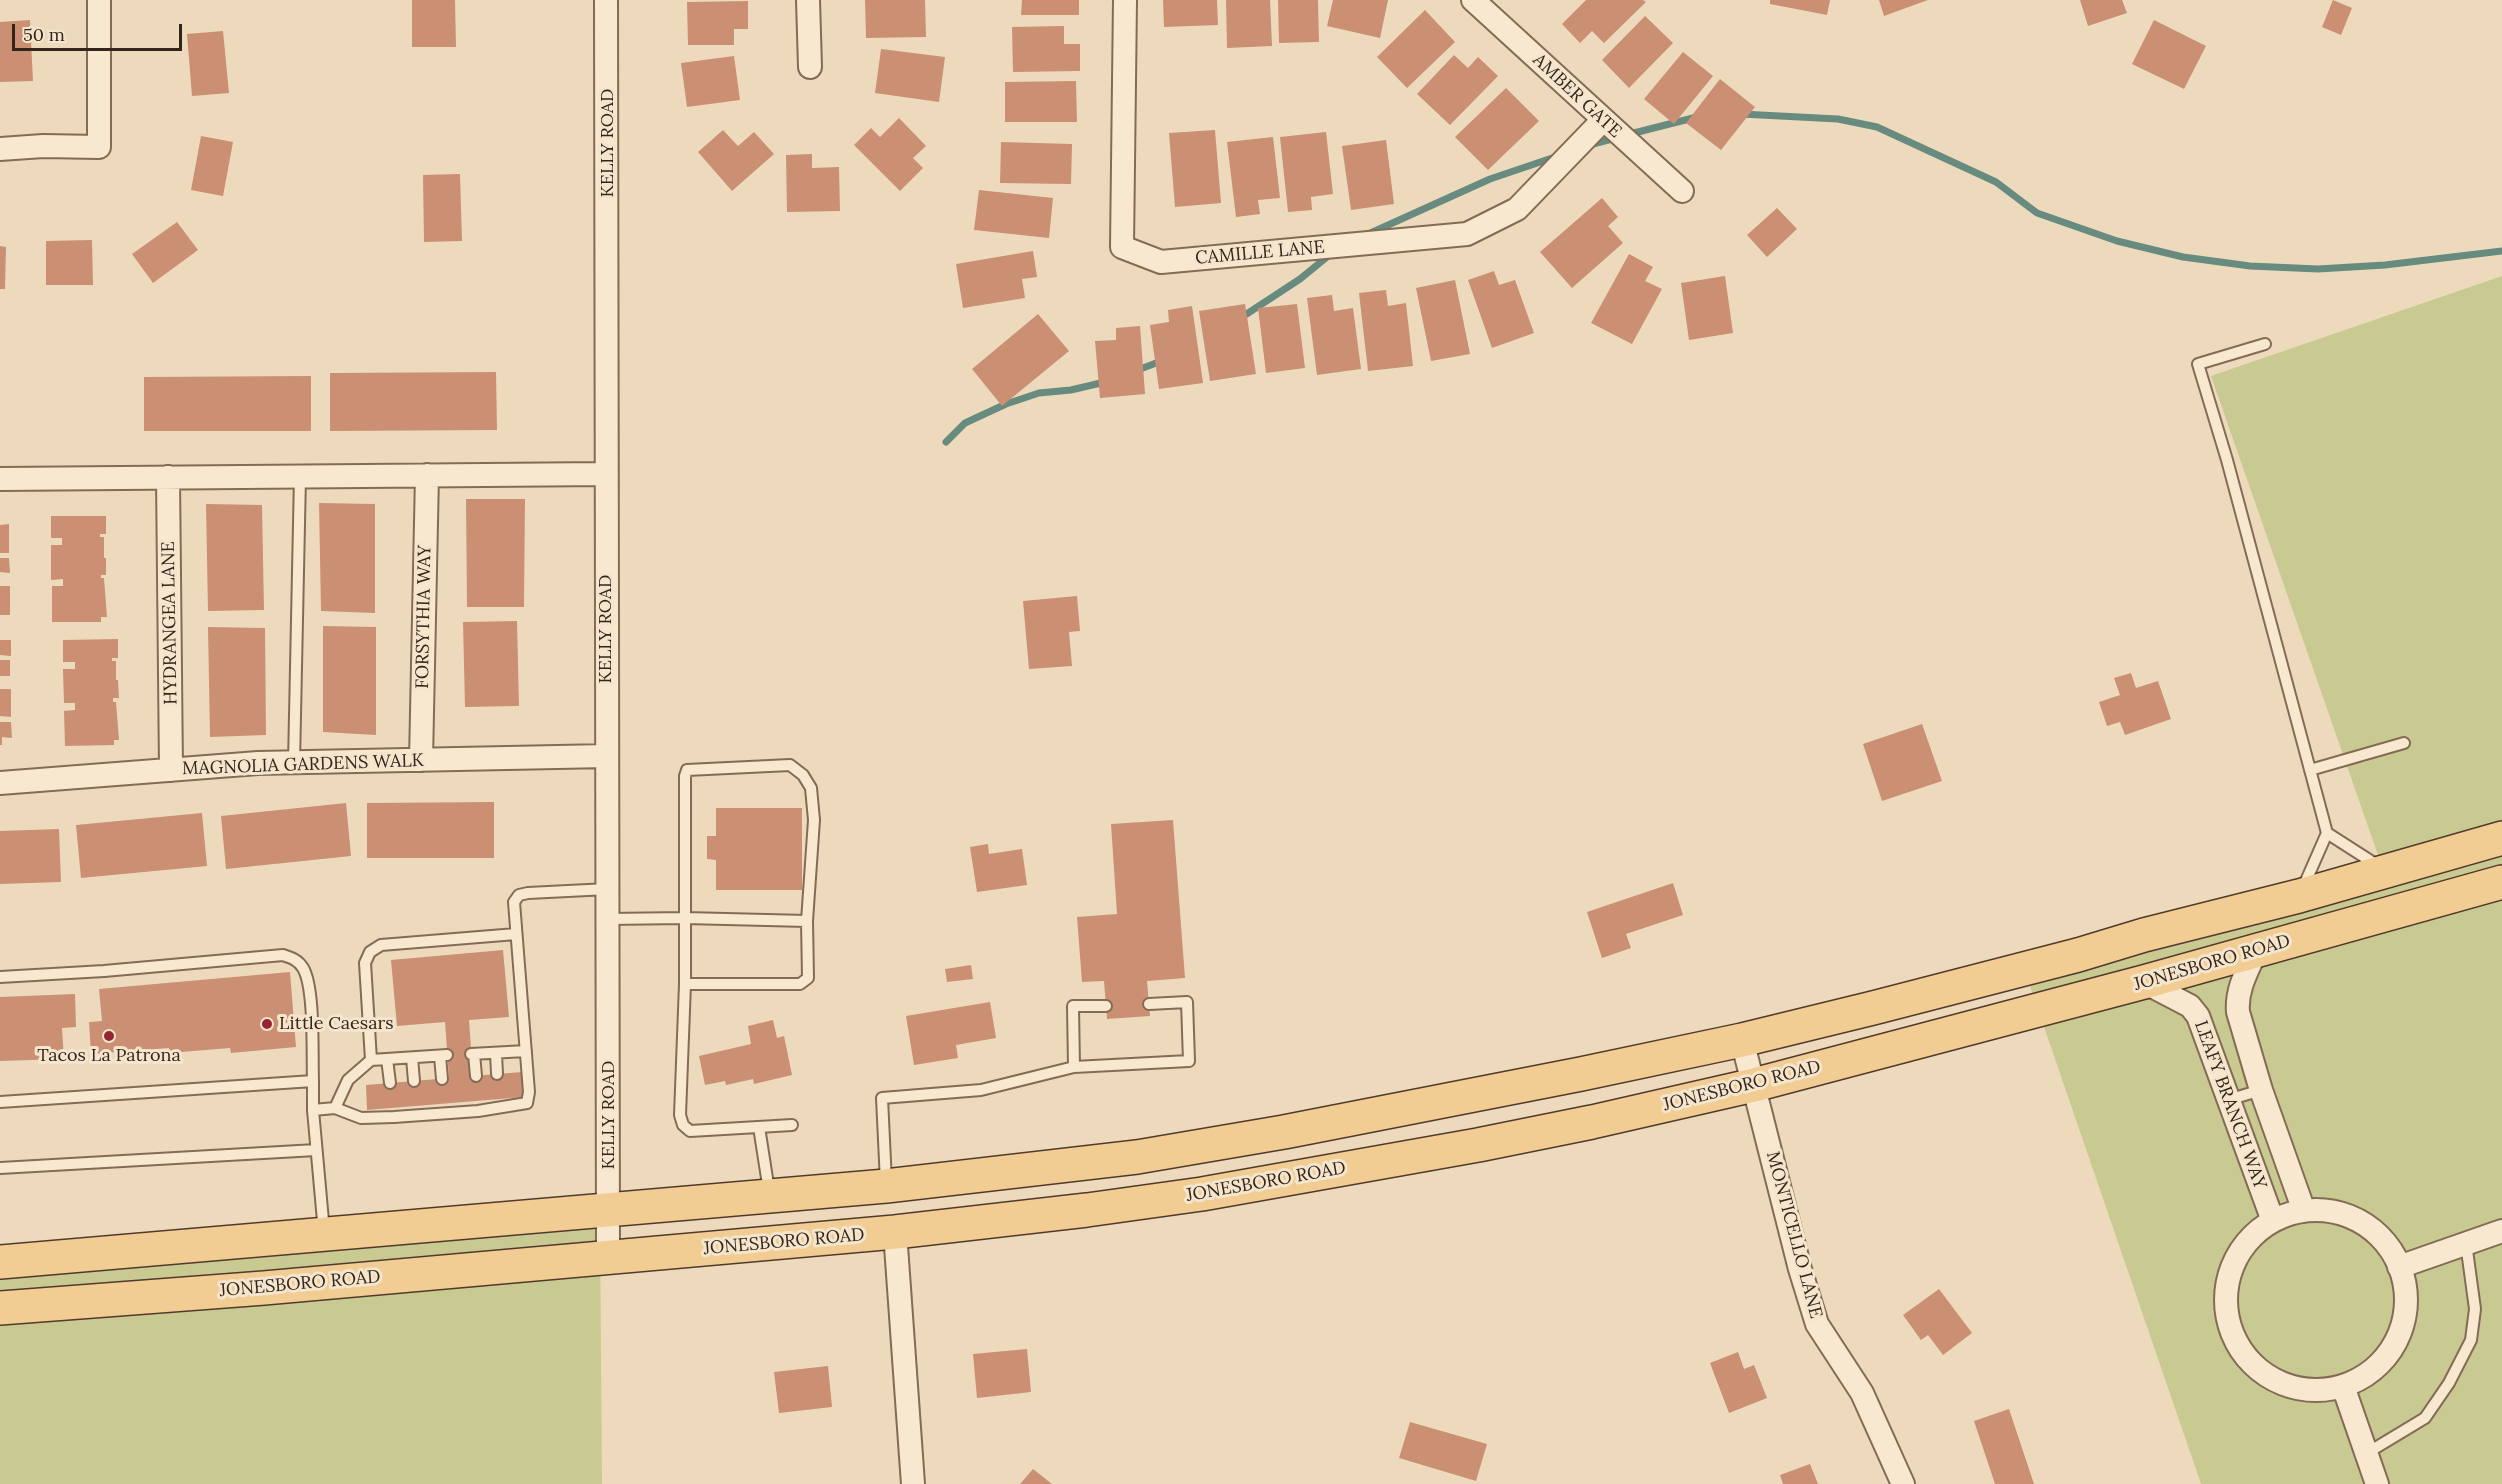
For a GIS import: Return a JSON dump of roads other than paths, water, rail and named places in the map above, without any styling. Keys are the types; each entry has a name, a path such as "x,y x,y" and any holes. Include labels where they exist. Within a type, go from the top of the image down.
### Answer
{"main road":[{"path":"0,1262 886,1186 1137,1157 1284,1132 1742,1040 2078,955 2144,935 2299,896 2502,838"},
{"name":"JONESBORO ROAD","path":"0,1308 895,1232 1202,1194 1592,1122 1754,1085 2144,982 2502,882"}],"street":[{"path":"0,149 43,146 99,147 99,0"},
{"name":"KELLY ROAD","path":"606,0 608,1257"},
{"path":"808,0 810,67"},
{"name":"CAMILLE LANE","path":"1125,0 1122,247 1161,262 1467,234 1517,209 1603,120"},
{"name":"AMBER GATE","path":"1473,0 1682,191"},
{"path":"0,479 606,474"},
{"name":"FORSYTHIA WAY","path":"421,760 427,475"},
{"name":"HYDRANGEA LANE","path":"168,477 171,770"},
{"name":"MAGNOLIA GARDENS WALK","path":"0,783 294,763 607,756"},
{"name":"LEAFY BRANCH WAY","path":"2256,951 2237,1000 2238,1011 2261,1090 2304,1211"},
{"name":"LEAFY BRANCH WAY","path":"2144,982 2190,1005 2198,1016 2273,1221"},
{"name":"MONTICELLO LANE","path":"1742,1040 1816,1324 1862,1393 1903,1484"},
{"path":"2304,1211 2328,1211 2351,1217 2371,1229 2388,1246 2399,1267 2406,1296 2403,1324 2390,1351 2370,1373 2343,1386 2314,1391 2285,1385 2259,1371 2239,1349 2228,1322 2225,1292 2233,1263 2250,1239 2273,1221 2304,1211"},
{"path":"2399,1267 2502,1231"},
{"path":"895,1232 913,1484"},
{"path":"2343,1386 2378,1484"}],"lane":[{"path":"2265,344 2198,364 2227,460 2327,833 2299,896"},
{"path":"294,763 300,476"},
{"path":"2310,770 2404,743"},
{"path":"685,984 800,984 808,978 807,921 814,820 811,788 803,775 790,765 687,770 685,776 685,984 680,1115 683,1125 690,1131 792,1125"},
{"path":"2327,833 2387,871"},
{"path":"313,1110 335,1108 361,1118 393,1112 500,1103 527,1103 529,1092 514,902 519,895 608,889"},
{"path":"607,919 807,921"},
{"path":"371,1060 365,963 370,952 381,945 516,934"},
{"path":"0,977 104,971 284,955 297,960 304,970 310,1000 313,1110 324,1235"},
{"path":"886,1186 882,1098 981,1090 1074,1067 1189,1061 1187,1002 1149,1004"},
{"path":"1074,1067 1073,1006 1106,1006"},
{"path":"476,1076 473,1054 526,1051"},
{"path":"496,1053 497,1074"},
{"path":"335,1108 348,1080 371,1060 444,1055 442,1078"},
{"path":"412,1058 414,1081"},
{"path":"387,1059 390,1083"},
{"path":"0,1102 313,1081"},
{"path":"2228,1101 2261,1090"},
{"path":"759,1126 770,1196"},
{"path":"0,1168 316,1150"},
{"path":"2367,1453 2425,1418 2449,1383 2471,1340 2475,1309 2466,1242"}],"waterway":[{"path":"1741,114 1838,119 1877,127 1996,182 2037,213 2117,241 2183,257 2250,266 2318,269 2385,265 2502,251"},
{"path":"1626,135 1697,117"},
{"path":"1589,145 1616,138"},
{"path":"1366,235 1490,179 1558,156"},
{"path":"1239,319 1300,279 1333,252"},
{"path":"1135,371 1164,360"},
{"path":"946,442 965,423 1006,404 1039,393 1071,390 1105,382"}],"place":[{"name":"Little Caesars","path":"267,1024"},
{"name":"Tacos La Patrona","path":"109,1036"}]}
